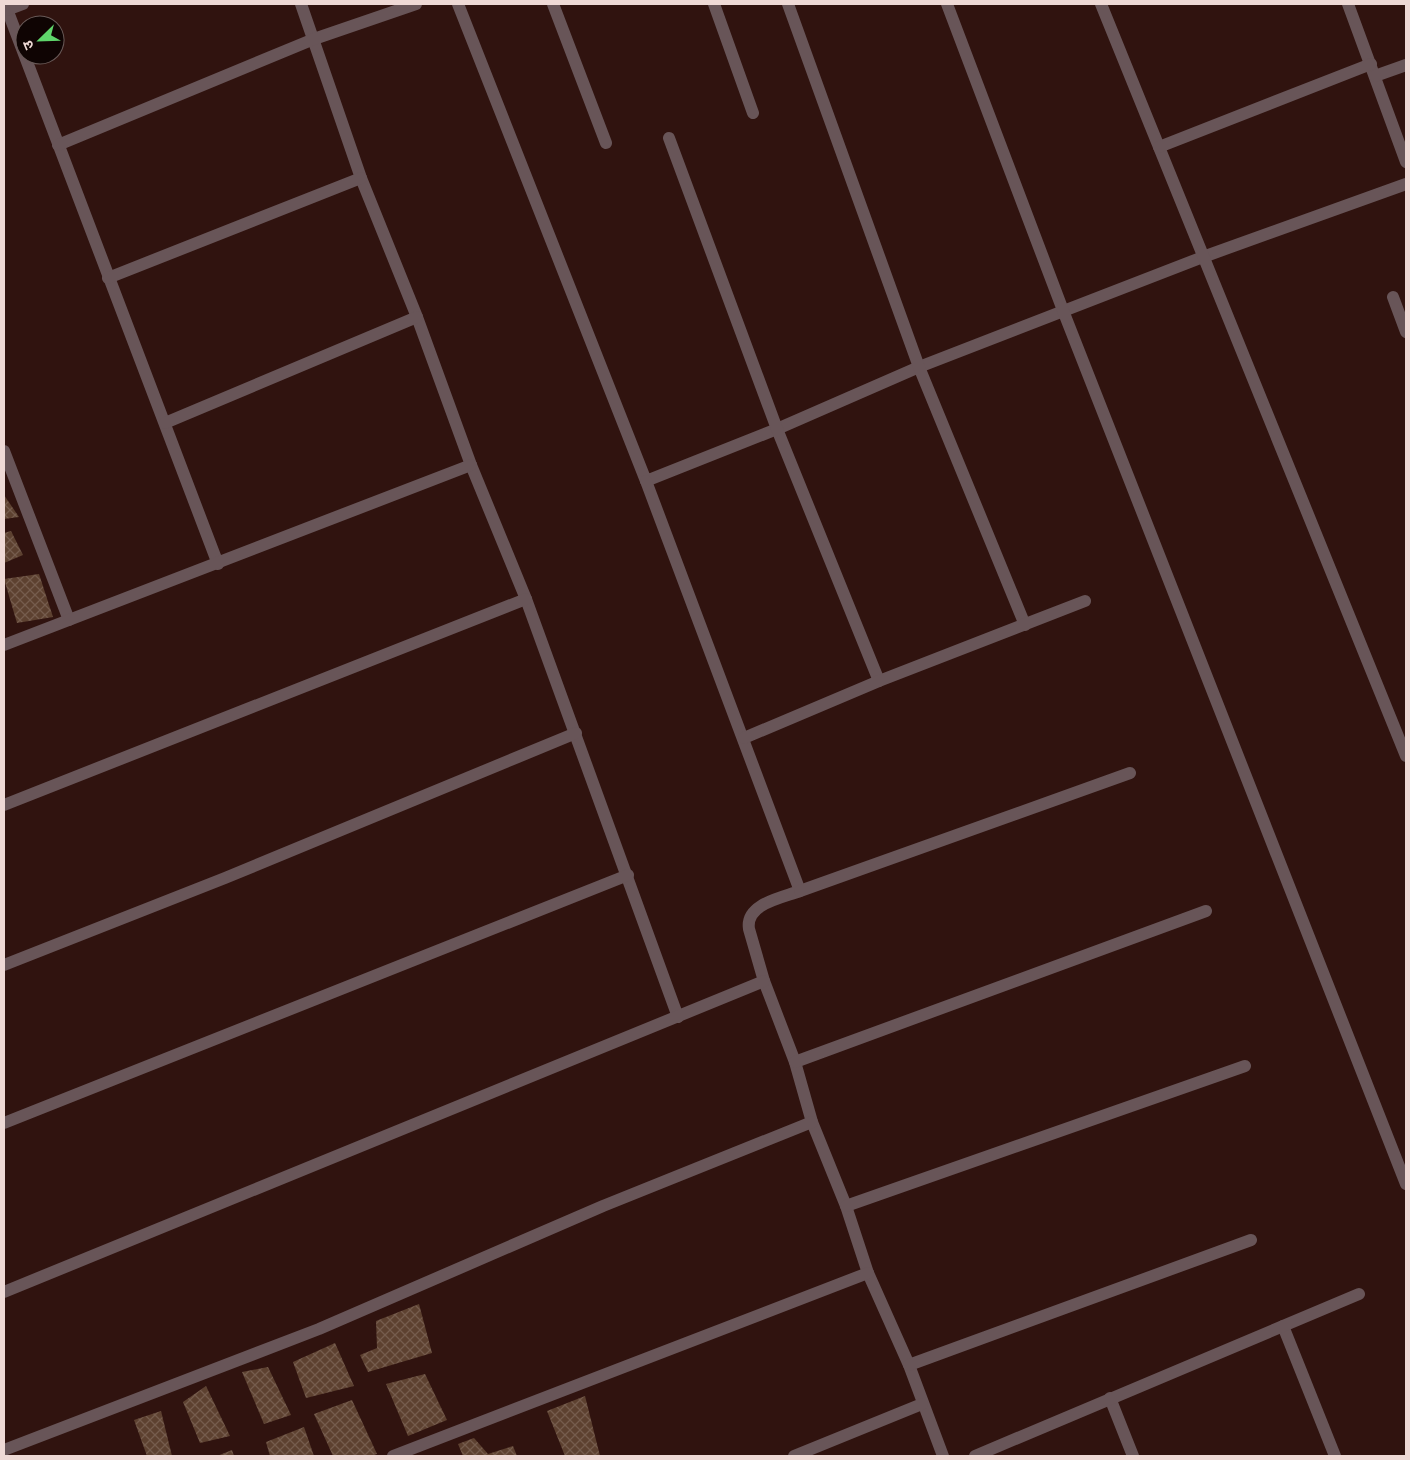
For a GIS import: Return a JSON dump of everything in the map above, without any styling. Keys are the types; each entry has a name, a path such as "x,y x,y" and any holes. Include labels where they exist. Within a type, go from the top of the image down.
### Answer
{"street":[{"path":"23,4 6,7 218,564"},
{"path":"301,4 361,178 417,317 471,465 526,599 628,875 678,1017"},
{"path":"58,145 314,39 416,4"},
{"path":"458,4 646,481 800,891"},
{"path":"553,4 606,144"},
{"path":"714,4 753,113"},
{"path":"788,4 920,367 1025,625"},
{"path":"947,4 1064,313 1406,1184"},
{"path":"1102,4 1203,257 1372,666 1406,756"},
{"path":"1348,4 1406,162"},
{"path":"1159,147 1373,70 1406,65"},
{"path":"669,138 777,429 879,681"},
{"path":"108,278 361,178"},
{"path":"646,481 777,429 920,367 1064,313 1203,257 1406,184"},
{"path":"1393,297 1406,332"},
{"path":"165,423 417,317"},
{"path":"4,452 69,620"},
{"path":"4,645 471,465"},
{"path":"4,805 526,599"},
{"path":"744,738 879,681 1085,602"},
{"path":"4,965 216,881 576,733"},
{"path":"943,1456 909,1365 868,1273 846,1206 812,1122 795,1062 764,981 748,921 756,908 1130,773"},
{"path":"4,1123 628,875"},
{"path":"795,1062 1206,911"},
{"path":"4,1292 764,981"},
{"path":"846,1206 1245,1066"},
{"path":"4,1450 328,1325 603,1206 812,1122"},
{"path":"909,1365 1251,1240"},
{"path":"393,1456 868,1273"},
{"path":"975,1456 1359,1294"},
{"path":"1283,1326 1335,1456"},
{"path":"1110,1398 1133,1456"},
{"path":"794,1456 922,1404"}],"building":[{"path":"4,495 19,517 4,519"},
{"path":"11,531 23,555 4,563 4,533"},
{"path":"39,574 53,617 17,623 4,579"},
{"path":"419,1304 432,1353 368,1372 360,1355 377,1348 376,1321"},
{"path":"335,1343 354,1386 306,1398 293,1362"},
{"path":"268,1367 291,1415 264,1424 242,1372"},
{"path":"425,1374 447,1420 408,1436 386,1384"},
{"path":"206,1386 230,1436 200,1443 183,1402"},
{"path":"585,1396 600,1456 565,1456 547,1411"},
{"path":"352,1400 377,1454 370,1456 333,1456 314,1414"},
{"path":"161,1411 172,1456 147,1456 134,1420"},
{"path":"304,1427 314,1456 270,1456 266,1442"},
{"path":"474,1438 488,1454 513,1446 517,1456 463,1456 458,1444"},
{"path":"232,1450 234,1456 217,1456"}]}
